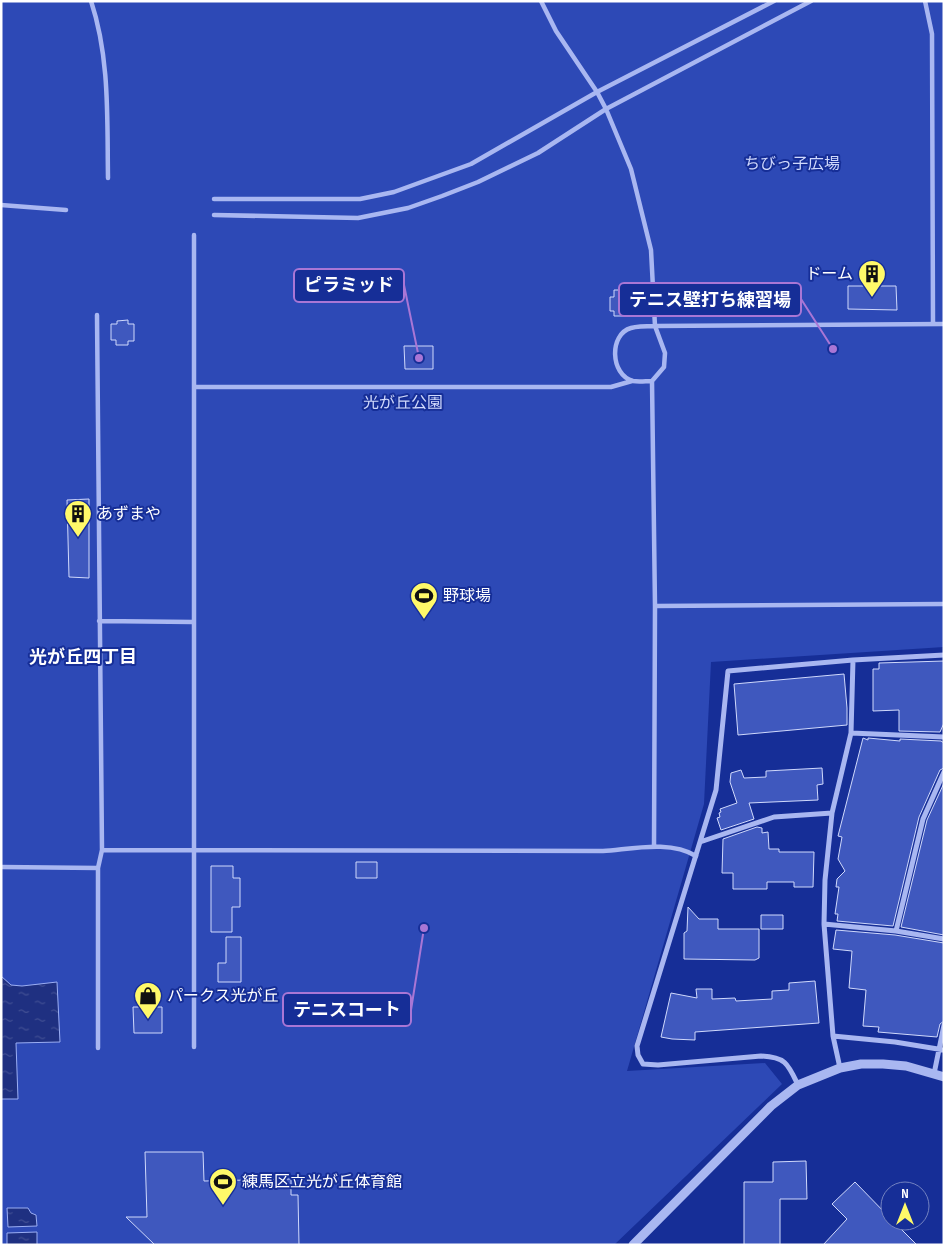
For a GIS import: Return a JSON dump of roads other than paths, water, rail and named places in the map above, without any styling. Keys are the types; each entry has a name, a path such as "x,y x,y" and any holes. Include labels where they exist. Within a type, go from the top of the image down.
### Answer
{"street":[{"path":"91,1 96,15 106,72 108,178"},
{"path":"542,1 556,31 597,92 632,169 651,250 655,326 666,353 664,367 652,382 655,606 654,847"},
{"path":"214,199 360,199 394,192 471,164 597,92 774,1"},
{"path":"214,215 358,218 408,208 478,182 538,153 606,109 811,1"},
{"path":"925,1 932,34 933,324"},
{"path":"1,205 66,210"},
{"path":"194,235 194,1047"},
{"path":"97,315 102,850 98,868 98,1048"},
{"path":"632,381 623,375 614,359 618,338 630,328 655,326 944,324"},
{"path":"194,387 611,387 632,381 652,382"},
{"path":"655,606 944,604"},
{"path":"99,621 194,622"},
{"path":"798,1085 784,1061 775,1056 658,1065 643,1064 636,1046 716,790 728,671 853,660 944,655"},
{"path":"840,1068 833,1036 824,924 825,880 832,813 852,733 853,660"},
{"path":"852,733 944,737"},
{"path":"896,931 923,819 944,772"},
{"path":"700,842 774,816 832,813"},
{"path":"102,850 603,851 672,847 687,850 696,856"},
{"path":"1,868 98,868"},
{"path":"824,924 896,931 944,939"},
{"path":"934,1074 941,1050 944,1025"},
{"path":"833,1036 895,1042 941,1050"},
{"path":"633,1245 771,1106 798,1085 840,1068 861,1064 906,1066 944,1077"}],"water":[{"path":"1,976 11,985 22,986 57,982 60,1042 16,1043 18,1099 1,1099"},
{"path":"7,1208 28,1208 31,1213 36,1215 37,1226 8,1227"},
{"path":"37,1232 37,1245 7,1245 7,1233"}],"place":[{"name":"ドーム","path":"872,298"},
{"name":"テニス壁打ち練習場","path":"833,349"},
{"name":"ピラミッド","path":"419,358"},
{"name":"あずまや","path":"78,538"},
{"name":"野球場","path":"424,620"},
{"name":"テニスコート","path":"424,928"},
{"name":"パークス光が丘","path":"148,1020"},
{"name":"練馬区立光が丘体育館","path":"223,1206"}],"district":[{"name":"光が丘四丁目","path":"83,657"}],"park label":[{"name":"ちびっ子広場","path":"792,164"},
{"name":"光が丘公園","path":"403,403"}]}
